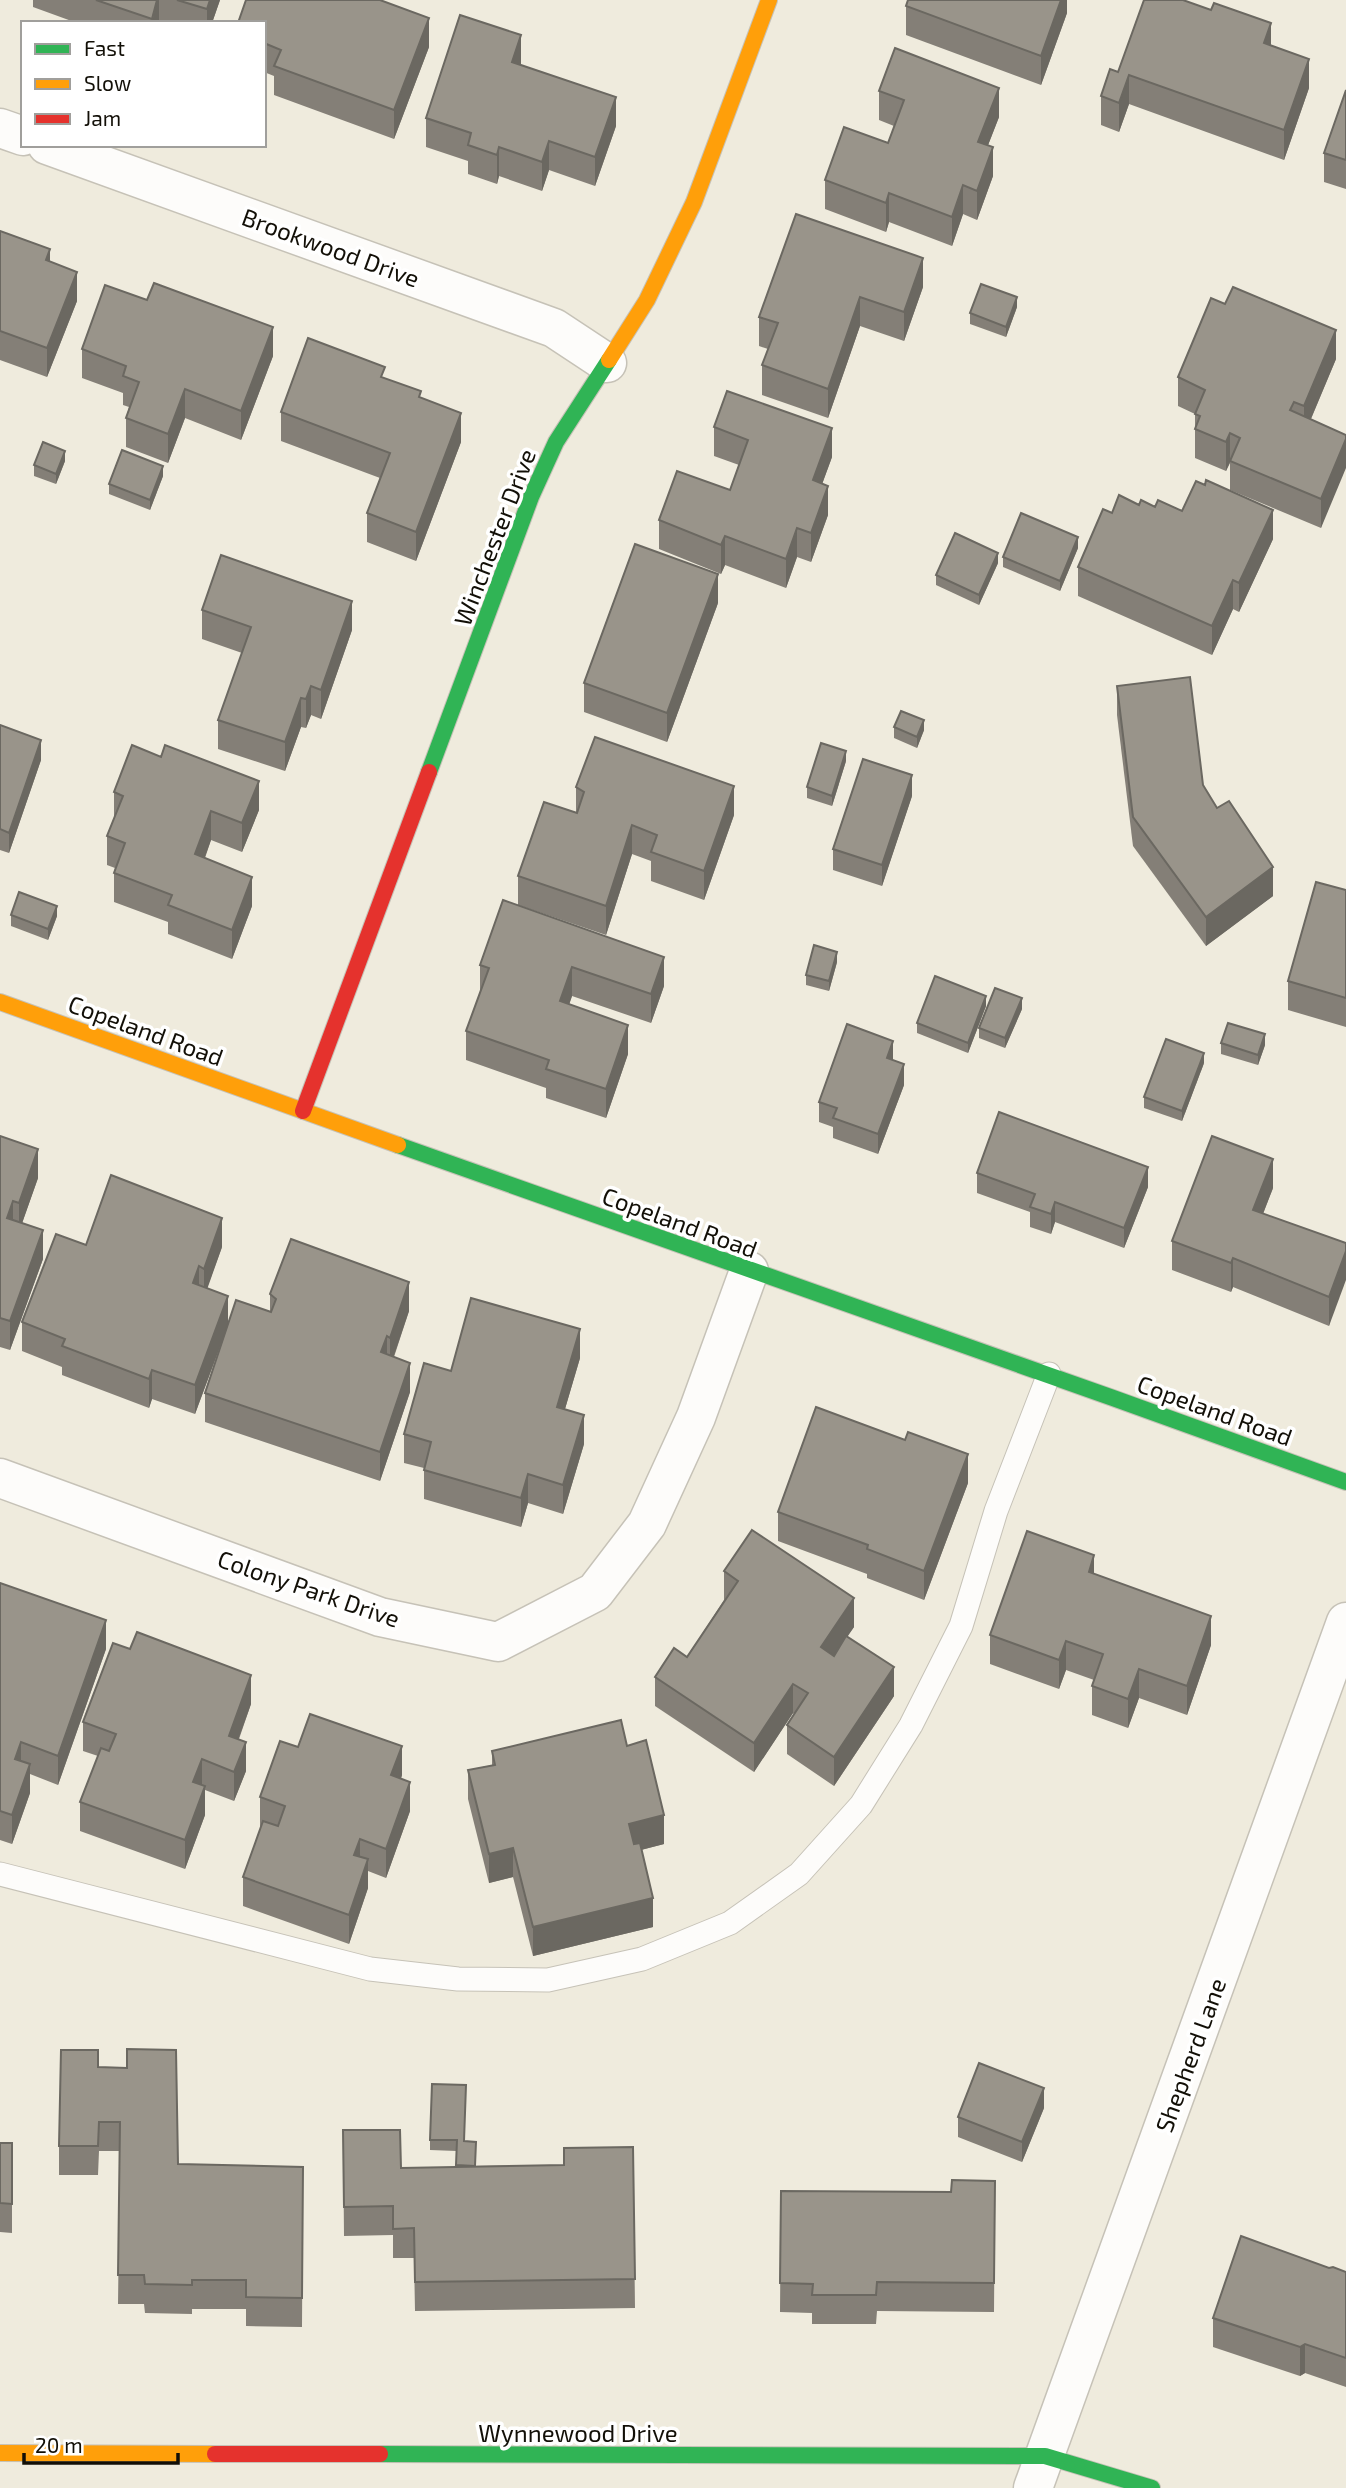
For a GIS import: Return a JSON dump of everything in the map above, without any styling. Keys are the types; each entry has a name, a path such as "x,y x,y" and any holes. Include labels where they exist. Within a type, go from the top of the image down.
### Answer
{"street":[{"name":"Winchester Drive","path":"303,1111 531,497 556,442 648,300 694,202 769,0"},
{"path":"0,128 21,135"},
{"name":"Brookwood Drive","path":"53,147 554,328 607,363"},
{"name":"Copeland Road","path":"0,1002 1346,1482"},
{"name":"Colony Park Drive","path":"0,1478 380,1616 498,1642 595,1592 647,1524 696,1417 749,1270"},
{"name":"Shepherd Lane","path":"1039,2472 1346,1622"},
{"name":"Wynnewood Drive","path":"0,2454 1039,2472 1152,2488"}],"lane":[{"path":"0,1874 370,1969 458,1979 548,1980 642,1959 730,1923 799,1874 861,1804 911,1725 961,1626 996,1511 1049,1374"}],"building":[{"path":"96,0 157,0 152,19"},
{"path":"177,0 210,0 207,9"},
{"path":"246,0 380,0 429,18 394,110 274,66 281,50 266,44 266,21 239,21"},
{"path":"908,0 1061,0 1041,56 906,6"},
{"path":"1144,0 1183,0 1211,10 1214,3 1271,23 1264,43 1309,59 1284,130 1129,75 1119,103 1101,96 1110,69 1118,72"},
{"path":"460,15 521,35 512,62 616,97 595,157 549,141 542,162 499,147 497,155 468,145 471,133 426,118"},
{"path":"895,48 999,88 978,142 993,147 977,191 963,185 952,217 889,193 886,203 825,180 844,127 888,143 904,100 879,91"},
{"path":"1346,90 1346,160 1324,153"},
{"path":"796,214 923,258 904,312 860,297 828,389 762,365 778,323 759,317"},
{"path":"0,231 50,249 46,260 77,272 47,348 0,331"},
{"path":"154,283 273,327 241,411 185,389 168,434 126,418 139,382 123,376 126,366 82,349 105,285 147,300"},
{"path":"981,284 1017,297 1006,327 970,313"},
{"path":"1233,287 1336,330 1304,406 1294,402 1290,410 1346,435 1321,499 1230,461 1240,438 1230,433 1226,442 1195,429 1200,416 1195,414 1205,390 1178,377 1211,298 1225,304"},
{"path":"308,338 385,367 381,377 421,391 419,397 461,413 416,532 367,513 390,453 281,412"},
{"path":"727,391 832,428 813,480 828,486 811,533 797,528 786,559 725,536 721,545 659,520 677,471 730,490 748,440 714,427"},
{"path":"43,442 65,451 56,474 34,465"},
{"path":"122,450 163,466 150,500 109,484"},
{"path":"1206,480 1273,510 1239,583 1233,580 1212,626 1078,567 1103,509 1112,513 1119,495 1139,505 1141,500 1155,507 1158,500 1182,511 1196,481 1205,485"},
{"path":"1021,513 1078,537 1060,581 1003,557"},
{"path":"955,533 998,553 979,595 936,575"},
{"path":"635,544 718,574 667,713 584,683"},
{"path":"221,555 352,601 321,690 311,686 306,699 301,698 285,742 218,720 251,627 202,610"},
{"path":"1190,677 1203,785 1217,808 1229,801 1273,867 1206,917 1133,817 1117,686"},
{"path":"901,711 924,720 917,737 894,727"},
{"path":"0,725 41,740 9,833 0,829"},
{"path":"595,737 734,786 704,871 651,852 657,835 632,825 606,906 518,876 544,802 577,813 584,792 576,787"},
{"path":"821,743 846,751 832,796 807,787"},
{"path":"132,745 161,757 165,745 259,781 242,823 211,811 195,854 252,877 232,930 168,905 172,895 114,873 125,843 107,836 123,796 114,792"},
{"path":"863,759 912,775 882,865 833,849"},
{"path":"1316,882 1346,890 1346,998 1288,981"},
{"path":"19,892 57,906 48,929 11,915"},
{"path":"503,900 664,957 651,994 572,967 560,1001 628,1025 606,1089 546,1069 549,1060 466,1031 489,968 480,965"},
{"path":"814,945 837,952 829,981 806,975"},
{"path":"935,976 986,996 968,1043 917,1023"},
{"path":"995,988 1022,998 1005,1038 979,1028"},
{"path":"1228,1023 1265,1034 1258,1055 1221,1043"},
{"path":"847,1024 893,1041 887,1058 904,1064 878,1134 833,1118 837,1108 819,1102"},
{"path":"1166,1039 1204,1053 1182,1111 1144,1097"},
{"path":"999,1112 1148,1167 1124,1228 1055,1202 1051,1214 1030,1207 1035,1194 977,1173"},
{"path":"0,1136 38,1149 19,1203 13,1201 7,1218 43,1230 10,1321 0,1318"},
{"path":"1212,1136 1273,1159 1253,1210 1346,1243 1346,1251 1329,1297 1233,1258 1231,1263 1172,1241"},
{"path":"111,1175 222,1218 204,1269 199,1266 193,1283 228,1296 195,1385 152,1370 149,1379 62,1346 65,1339 22,1322 56,1234 86,1245"},
{"path":"291,1239 409,1282 390,1338 387,1336 381,1352 410,1363 380,1452 205,1393 236,1300 271,1312 276,1299 270,1294"},
{"path":"471,1298 580,1329 557,1407 584,1415 563,1485 528,1474 521,1498 424,1470 431,1442 404,1434 424,1363 451,1371"},
{"path":"816,1407 905,1440 908,1432 968,1454 924,1571 867,1549 868,1545 778,1512"},
{"path":"752,1530 854,1598 821,1647 834,1656 846,1636 894,1667 834,1757 787,1725 808,1693 793,1684 754,1743 655,1677 674,1648 687,1657 738,1581 724,1571"},
{"path":"1027,1531 1094,1555 1089,1572 1211,1616 1187,1686 1139,1669 1128,1699 1092,1686 1103,1654 1066,1641 1059,1660 990,1635"},
{"path":"0,1583 106,1620 58,1756 21,1742 15,1759 30,1764 12,1815 0,1811"},
{"path":"137,1632 251,1675 229,1736 246,1742 234,1772 202,1759 193,1782 205,1786 185,1840 80,1802 101,1748 109,1751 116,1734 83,1722 113,1643 130,1649"},
{"path":"310,1714 402,1746 391,1775 410,1782 386,1849 360,1839 354,1855 368,1859 349,1915 243,1877 263,1821 278,1826 285,1806 260,1797 280,1741 298,1747"},
{"path":"621,1720 627,1746 646,1740 664,1815 629,1824 634,1844 640,1843 653,1898 533,1927 513,1848 489,1854 468,1770 495,1765 492,1751"},
{"path":"127,2049 176,2050 178,2164 303,2167 302,2298 246,2297 246,2280 192,2280 192,2285 145,2284 144,2275 118,2275 120,2122 99,2122 98,2146 59,2146 61,2050 98,2050 98,2067 127,2068"},
{"path":"979,2063 1044,2088 1022,2142 958,2117"},
{"path":"432,2084 466,2085 464,2141 476,2142 475,2166 456,2165 457,2140 430,2140"},
{"path":"343,2130 400,2130 401,2168 564,2165 564,2148 633,2147 635,2279 415,2282 414,2228 393,2229 393,2206 344,2207"},
{"path":"0,2143 12,2143 12,2204 0,2203"},
{"path":"952,2180 995,2181 994,2283 877,2282 876,2295 812,2295 813,2284 780,2283 781,2191 951,2192"},
{"path":"1241,2236 1346,2272 1346,2358 1305,2344 1300,2347 1213,2318"}],"traffic: fast":[{"path":"429,772 531,497 556,442 609,360"},
{"path":"398,1145 1346,1482"},
{"path":"380,2454 1045,2456 1152,2488"}],"traffic: slow":[{"path":"609,360 647,300 694,202 769,0"},
{"path":"0,1002 398,1145"},
{"path":"0,2453 215,2454"}],"traffic: jam":[{"path":"303,1111 429,772"},
{"path":"215,2454 380,2454"}]}
